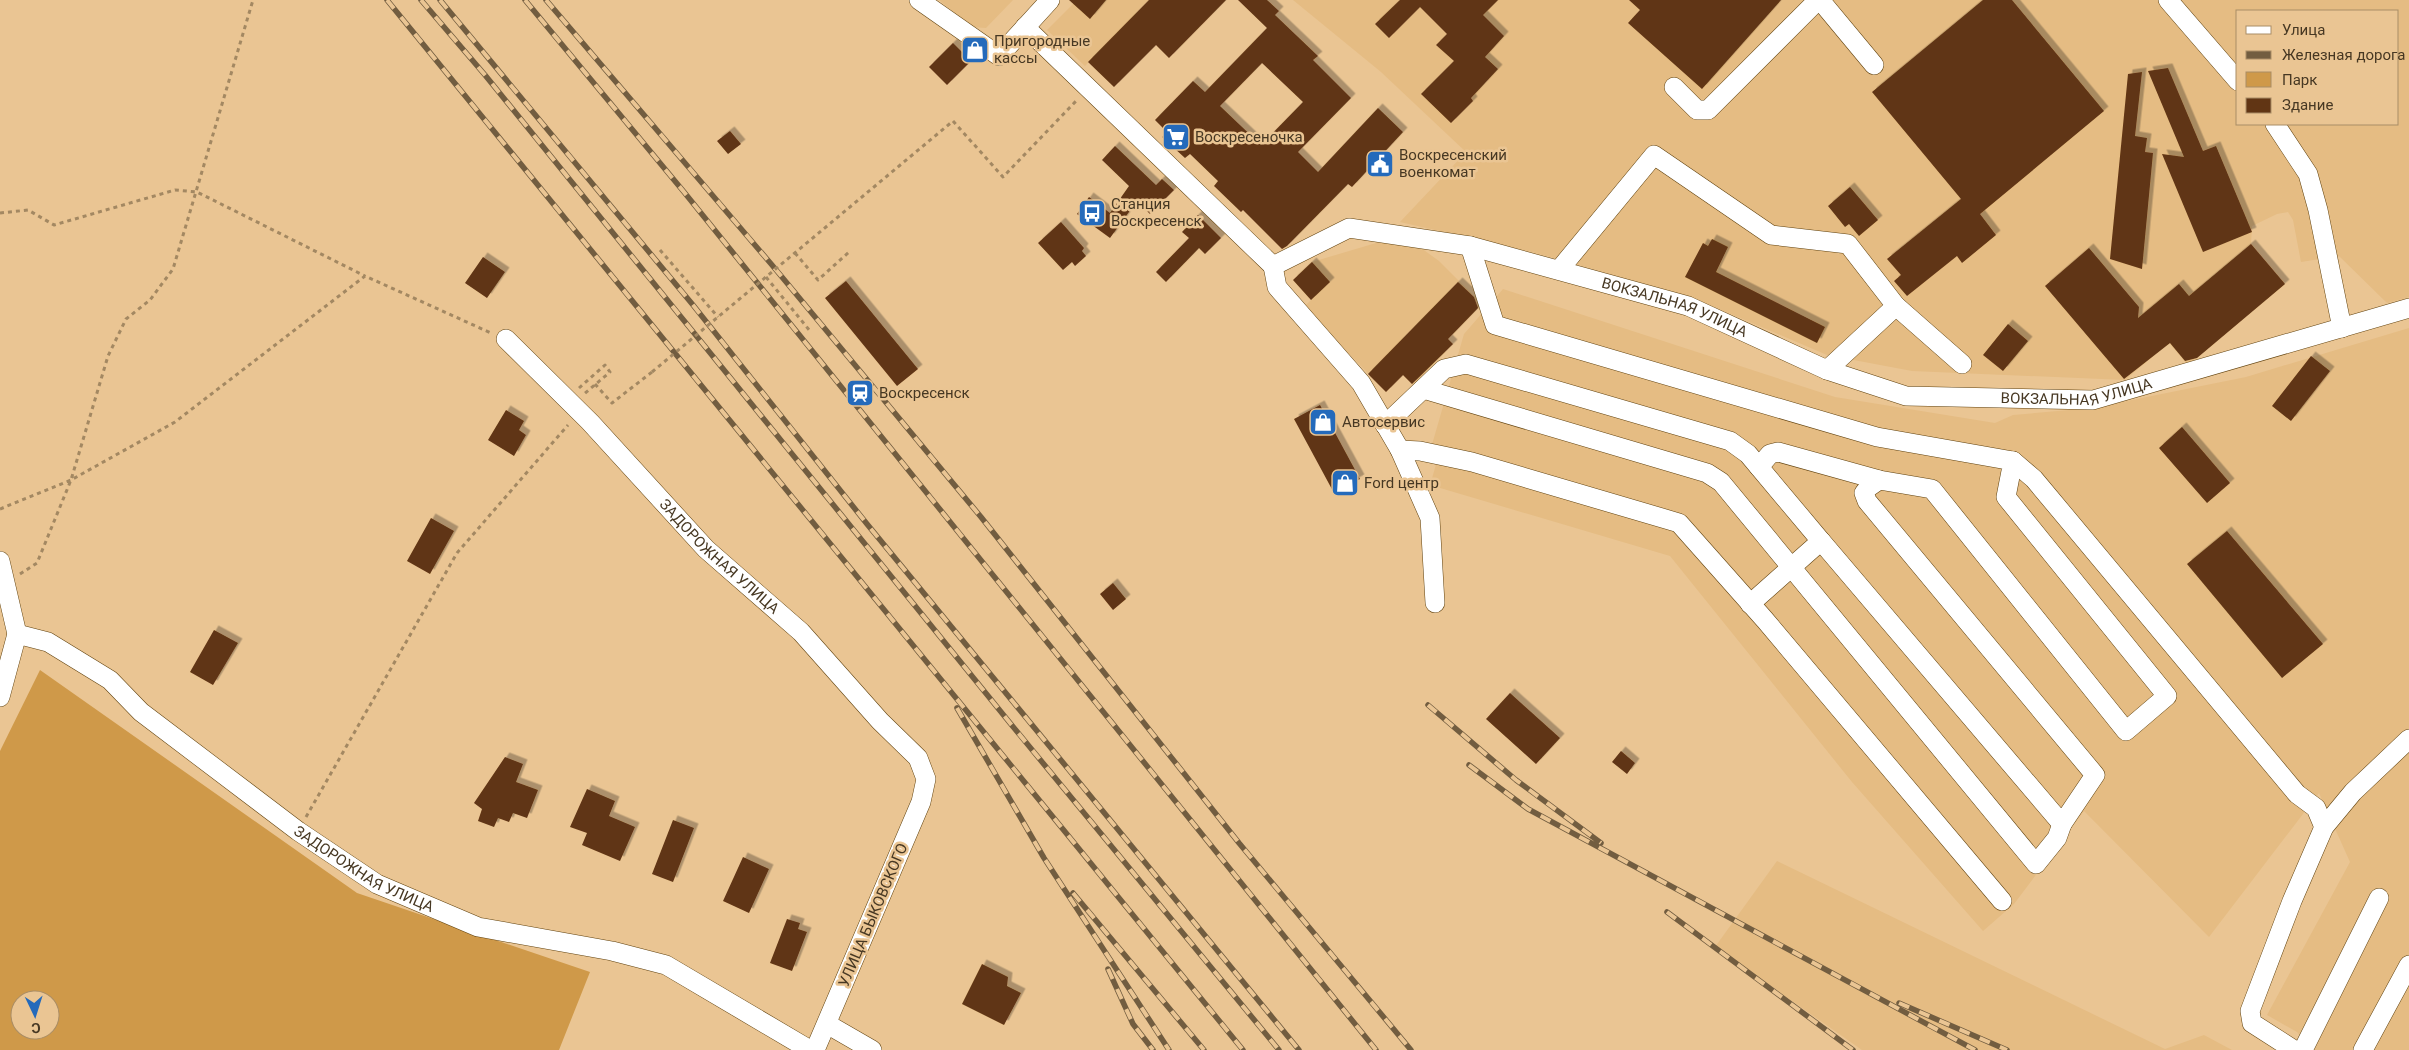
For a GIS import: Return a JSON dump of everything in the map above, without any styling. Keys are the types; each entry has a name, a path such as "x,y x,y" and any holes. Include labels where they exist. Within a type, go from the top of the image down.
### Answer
{"street":[{"path":"919,0 999,56 1050,0"},
{"path":"1674,87 1697,110 1708,110 1819,0 1874,65"},
{"path":"2168,0 2236,79"},
{"path":"1025,27 1273,266 1277,287 1362,383 1400,450 1430,518 1435,603"},
{"path":"2276,125 2308,174 2318,210 2342,328"},
{"path":"1559,270 1654,155 1771,235 1848,244 1896,306 1962,364"},
{"name":"ВОКЗАЛЬНАЯ УЛИЦА","path":"1273,266 1349,228 1470,246 1688,306 1827,370 1906,396 2094,400 2409,308"},
{"path":"1470,246 1495,325 1877,437 2013,461 2034,479 2296,794 2316,808 2324,827"},
{"path":"1827,370 1896,306"},
{"name":"ЗАДОРОЖНАЯ УЛИЦА","path":"506,339 573,405 706,549 801,632 880,721 918,758 926,779"},
{"path":"1385,425 1444,369 1466,364 1730,440 1748,454 2062,824"},
{"path":"1423,389 1707,473 1721,482 2036,864 2057,838 2062,824 2095,775 1867,501 1864,493 1868,487 1880,480"},
{"path":"1400,450 1420,450 1472,462 1679,523 2002,901"},
{"path":"1759,467 1770,454 1778,452 1880,480 1932,490 2126,731 2167,696 2006,497 2013,461"},
{"path":"1750,604 1821,541"},
{"path":"0,561 17,634 0,697"},
{"name":"ЗАДОРОЖНАЯ УЛИЦА","path":"17,634 48,642 110,680 141,712 298,831 376,884 478,927 612,951 666,965 810,1050"},
{"path":"2294,1050 2252,1024 2250,1011 2292,901 2324,827 2353,792 2409,739"},
{"name":"УЛИЦА БЫКОВСКОГО","path":"815,1050 921,802 926,779"},
{"path":"2303,1050 2379,898"},
{"path":"2363,1050 2409,964"},
{"path":"827,1024 872,1050"}],"path":[{"path":"6,583 37,563 71,480 108,356 126,319 150,300 173,269 254,0"},
{"path":"298,831 458,552 605,365 610,372 595,384 612,403 953,121 1003,177 1088,88"},
{"path":"0,213 28,210 54,225 176,190 197,192 365,276 506,339"},
{"path":"660,250 718,317"},
{"path":"795,253 818,280 849,252"},
{"path":"0,509 71,480 175,422 365,276"},
{"path":"766,277 810,331"}],"shaded area":[{"path":"939,0 1013,0 986,28 972,27"},
{"path":"1077,0 1149,0 1085,66 1047,30"},
{"path":"1293,0 2409,0 2409,297 2387,303 2339,256 2301,262 2293,220 2288,212 2277,214 2252,226 2251,244 2285,284 2188,365 2169,343 2125,380 1912,371 1827,355 1689,296 1532,252 1400,222 1466,152 1381,72"},
{"path":"1401,241 1421,248 1439,261 1482,304 1448,339 1453,344 1413,385 1403,375 1386,392 1304,307 1311,300 1293,280 1312,262 1376,243"},
{"path":"1503,289 1835,397 1995,423 2013,415 2092,408 2246,377 2409,328 2409,1050 2312,1050 2297,1032 2267,1015 2350,862 2319,793 2209,937 2084,811 2014,904 1983,931 1852,782 1670,556 1430,485 1440,451 1431,448 1464,334"},
{"path":"1777,861 2165,1049 2204,1035 2232,1050 1862,1050 1715,947"}],"green space":[{"path":"40,670 357,893 590,972 559,1050 0,1050 0,751"}],"building":[{"path":"1069,0 1106,0 1090,19"},
{"path":"1149,0 1226,0 1169,58 1156,45 1114,87 1088,62"},
{"path":"1238,0 1267,0 1279,11 1275,15 1318,56 1313,60 1351,98 1298,152 1318,172 1378,108 1403,132 1352,187 1348,184 1282,249 1243,210 1241,212 1214,186 1218,181 1190,154 1185,158 1162,137 1167,132 1155,120 1193,81 1205,92 1267,28","holes":["1262,63 1303,102 1261,145 1220,106"]},
{"path":"1400,0 1498,0 1483,15 1504,36 1485,57 1498,69 1471,98 1473,101 1451,123 1421,94 1454,61 1436,45 1447,34 1420,7 1389,38 1375,24"},
{"path":"1629,0 1781,0 1702,89 1628,23 1640,10"},
{"path":"1983,0 2012,0 2104,111 1980,214 1996,235 1962,263 1957,256 1907,296 1894,281 1901,275 1887,259 1961,199 1872,92"},
{"path":"953,43 971,61 947,85 929,67"},
{"path":"2168,68 2203,151 2216,146 2252,232 2203,252 2162,154 2184,157 2148,71"},
{"path":"2142,72 2135,136 2147,138 2145,152 2153,153 2142,269 2110,259 2128,74"},
{"path":"730,131 741,144 728,154 717,141"},
{"path":"1115,146 1156,185 1162,179 1174,190 1150,214 1137,201 1110,238 1077,214 1089,197 1110,213 1129,186 1102,160"},
{"path":"1850,187 1878,220 1859,236 1849,224 1845,227 1828,206"},
{"path":"1198,215 1221,238 1205,254 1199,248 1166,282 1156,272 1189,238 1182,232"},
{"path":"1061,222 1084,248 1082,251 1086,256 1075,266 1072,262 1063,270 1038,243"},
{"path":"1712,239 1728,247 1716,272 1825,327 1817,343 1685,277 1703,243 1708,246"},
{"path":"2251,244 2285,284 2197,358 2185,361 2170,343 2124,379 2045,286 2089,248 2139,307 2138,318 2179,284 2189,296"},
{"path":"483,257 505,272 487,298 465,283"},
{"path":"1312,262 1330,282 1311,300 1293,280"},
{"path":"846,281 918,369 897,386 825,298"},
{"path":"1458,282 1474,297 1478,308 1448,339 1453,344 1412,384 1403,375 1386,392 1368,374"},
{"path":"2008,324 2028,341 2003,371 1983,355"},
{"path":"2311,356 2330,371 2291,421 2272,406"},
{"path":"1320,405 1360,479 1334,493 1294,419"},
{"path":"506,410 524,421 519,430 526,435 514,456 488,440"},
{"path":"2182,427 2230,483 2207,503 2159,448"},
{"path":"431,518 454,531 430,574 407,561"},
{"path":"2227,531 2323,644 2282,678 2187,564"},
{"path":"1113,583 1126,599 1113,610 1100,594"},
{"path":"214,630 238,643 213,685 190,672"},
{"path":"1510,693 1560,738 1536,764 1486,719"},
{"path":"1621,751 1635,763 1627,774 1612,762"},
{"path":"505,757 523,764 516,782 538,790 527,818 513,813 509,822 498,818 494,827 478,821 482,809 474,803"},
{"path":"587,789 615,801 609,816 635,827 620,861 582,845 587,833 570,827"},
{"path":"673,820 694,828 673,882 652,874"},
{"path":"743,857 769,869 749,913 723,901"},
{"path":"787,919 800,923 798,929 807,932 792,971 770,963"},
{"path":"982,964 1008,977 1007,986 1021,993 1004,1025 962,1004"}],"railway":[{"path":"387,0 1243,1050"},
{"path":"421,0 485,75 1010,723 1279,1050"},
{"path":"440,0 693,305 867,524 1299,1050"},
{"path":"525,0 684,192 1376,1050"},
{"path":"546,0 772,265 981,517 1239,843 1411,1050"},
{"path":"1428,705 1516,780 1601,843"},
{"path":"957,708 1044,858 1169,1050"},
{"path":"1469,765 1528,809 1975,1050"},
{"path":"1073,893 1204,1050"},
{"path":"1667,912 1853,1050"},
{"path":"1108,969 1133,1024 1153,1050"},
{"path":"1899,1003 2007,1050"}],"place":[{"name":"Пригородные кассы","path":"975,50"},
{"name":"Воскресеночка","path":"1176,137"},
{"name":"Воскресенский военкомат","path":"1380,164"},
{"name":"Станция Воскресенск","path":"1092,213"},
{"name":"Воскресенск","path":"860,393"},
{"name":"Автосервис","path":"1323,422"},
{"name":"Ford центр","path":"1345,483"}]}
